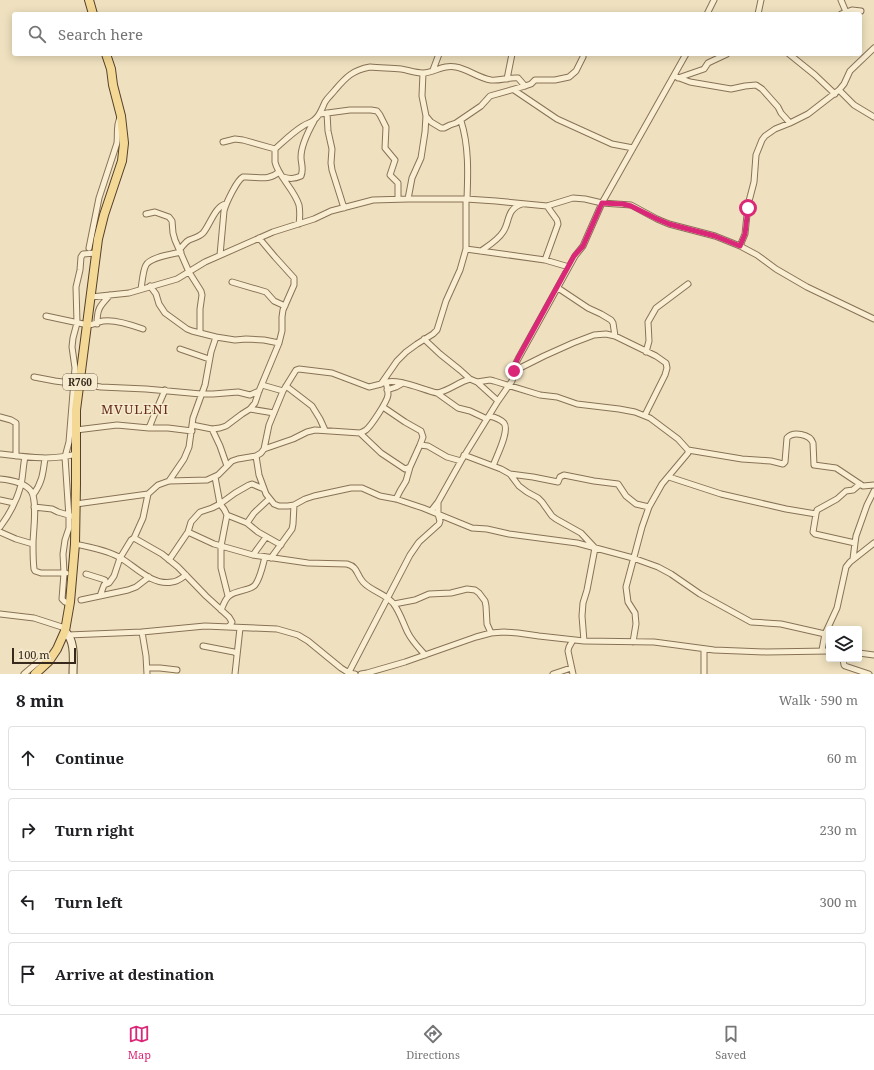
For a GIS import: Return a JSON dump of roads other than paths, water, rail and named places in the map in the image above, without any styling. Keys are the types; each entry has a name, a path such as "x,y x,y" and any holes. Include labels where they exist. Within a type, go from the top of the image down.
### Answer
{"main road":[{"path":"89,0 92,12"},
{"name":"R760","path":"35,674 57,649 66,631 74,559 72,516 76,504 76,430 74,408 76,384 88,325 91,297 92,251 122,160 124,143 121,116 107,56"}],"street":[{"path":"708,12 714,0"},
{"path":"758,12 761,0"},
{"path":"841,0 844,12"},
{"path":"847,12 852,10 860,11"},
{"path":"740,246 745,234 748,205 754,182 757,150 762,140 775,129 808,114 837,92 844,84 850,71 874,48"},
{"path":"433,70 438,56"},
{"path":"507,79 512,56"},
{"path":"431,511 438,502 464,455 514,377 515,365 518,358 558,288 574,256 583,246 602,203 676,77 685,56"},
{"path":"676,77 704,69 710,62 723,56"},
{"path":"791,56 854,105 874,117"},
{"path":"426,116 431,122 441,128 444,128 461,121 481,106 490,96 531,84 535,80 555,80 568,77 576,71 583,57"},
{"path":"283,177 290,179 301,176 303,170 301,158 302,148 314,120 320,114 326,100 350,74 357,70 370,67 402,69 423,73 449,66 456,66 490,80 518,78 525,86"},
{"path":"408,199 412,178 421,158 426,116 422,96 423,73"},
{"path":"676,77 690,82 731,89 756,85 762,89 790,123"},
{"path":"514,90 558,119 612,144 633,148"},
{"path":"320,114 350,110 372,110 377,111 380,114 386,127 385,148 395,160 390,175 398,183 398,199"},
{"path":"327,113 328,131 332,149 332,170 344,208"},
{"path":"299,224 300,212 298,204 291,188 279,172 276,164 275,150 304,125 314,120"},
{"path":"383,383 402,357 437,330 446,301 460,270 466,249 468,161 461,121"},
{"path":"223,142 235,139 243,140 275,150"},
{"path":"220,255 224,210 240,179 243,177 267,178 275,176 279,172"},
{"path":"91,297 141,290 176,279 197,266 259,238 314,219 331,211 373,200 467,199 547,206 573,198 631,206 669,224 715,236 740,246 807,287 874,319"},
{"path":"141,290 147,263 180,251 188,241 203,233 220,206 226,204"},
{"path":"481,251 504,232 508,218 515,208 525,204"},
{"path":"545,260 558,224 557,220 547,206"},
{"path":"146,214 154,212 171,218 173,233 180,251 189,272 201,291 200,333"},
{"path":"76,430 117,425 149,428 212,429 226,426 250,409 255,403 279,343 285,306 294,285 294,278 259,238"},
{"path":"466,249 545,260 569,267"},
{"path":"76,384 72,347 73,338 78,323 76,287 81,257 92,251"},
{"path":"232,282 266,292 274,301 285,306"},
{"path":"646,352 649,341 648,322 656,308 688,284"},
{"path":"150,286 156,294 165,313 187,328 216,337 235,340 264,340 279,343"},
{"path":"558,288 588,308 611,320 613,323 615,336"},
{"path":"97,324 99,309 110,295"},
{"path":"46,316 88,325 109,321 129,324 143,329"},
{"path":"514,371 544,356 594,335 606,334 615,336 656,356 666,363 667,368 665,375 645,415"},
{"path":"169,481 184,459 188,450 195,412 205,385 209,360 216,337"},
{"path":"424,339 444,358 470,379 477,382 498,401"},
{"path":"180,349 209,360"},
{"path":"264,449 267,431 274,413 294,372 298,369 332,373 369,387 383,383 404,383 437,393 458,408 502,421 506,428 493,466"},
{"path":"34,377 50,381 101,387 165,390 201,394 238,392 250,395 259,391"},
{"path":"437,393 443,392 460,382 470,379"},
{"path":"477,382 490,380 586,406 635,412 645,415 678,439 688,450 742,459 771,461 783,464 785,462 789,436 808,436 813,443 814,465 836,468 860,484 866,486 874,485"},
{"path":"76,504 148,494 158,485 169,481 207,480 214,478 218,476 232,461 256,456 264,449 315,430 364,432 383,407 388,395 383,383"},
{"path":"387,390 396,388 404,383"},
{"path":"262,386 285,389 312,406 320,419 324,430"},
{"path":"149,428 165,390"},
{"path":"255,403 261,410"},
{"path":"383,407 421,431 423,437 408,469 406,481 396,499"},
{"path":"70,604 62,599 65,540 72,516 65,457 69,442 74,408"},
{"path":"250,409 274,413"},
{"path":"0,417 12,420 16,423 16,456"},
{"path":"212,429 227,466"},
{"path":"360,433 381,453 408,469"},
{"path":"420,445 428,446 447,457 461,461"},
{"path":"633,642 636,624 635,613 628,602 626,586 642,526 649,507 662,484 688,453 688,450"},
{"path":"0,454 45,458 65,457 76,454"},
{"path":"464,455 502,469 510,474 519,486 538,498 552,516 581,533 595,548 583,603 582,616 584,641"},
{"path":"256,456 259,475 264,489 269,499 274,504 279,506 294,506 305,499 314,496 351,488 362,488 380,496 396,499 431,511 472,528 563,540 633,558 658,567 671,574 700,594 751,622 781,624 825,634"},
{"path":"0,527 19,492 24,457"},
{"path":"33,495 42,478 45,458"},
{"path":"510,474 558,482 560,477 566,475 616,484 620,485 626,496 635,503 649,507"},
{"path":"668,477 721,494 786,509 816,514"},
{"path":"214,478 220,504 227,516 221,546 221,568 228,596"},
{"path":"0,479 21,483 30,490 33,495 33,544 35,572 41,574 73,573"},
{"path":"169,560 188,532 191,522 200,512 220,504 249,485 252,484 264,489"},
{"path":"855,543 813,533 813,528 817,510 837,499 847,491 853,490 860,484"},
{"path":"853,559 855,543 867,505 874,491"},
{"path":"100,596 104,585 109,583 114,576 120,558 131,540 134,538 143,518 148,494"},
{"path":"247,523 254,513 269,499"},
{"path":"0,500 14,503"},
{"path":"348,674 414,547 440,524 438,502"},
{"path":"271,558 292,529 294,506"},
{"path":"34,507 52,509 72,516"},
{"path":"227,516 247,523 266,537 281,545"},
{"path":"0,532 33,544"},
{"path":"188,532 214,544 253,555 308,563 351,565 367,585 388,598 394,604 408,633 425,655"},
{"path":"253,555 266,537"},
{"path":"134,538 150,547 178,567 231,619 232,622 229,627"},
{"path":"822,650 825,634 837,608 845,570 853,559 874,543"},
{"path":"74,544 108,552 149,577 163,582 172,582 186,575"},
{"path":"221,610 228,596 255,585 265,557"},
{"path":"63,559 74,559"},
{"path":"86,574 105,580 106,584"},
{"path":"81,600 128,590 136,587 149,577"},
{"path":"394,604 415,600 430,594 475,590 485,601 487,624 491,633"},
{"path":"0,614 34,618 66,631 142,632 205,626 277,629 298,635 308,641 348,674 355,674"},
{"path":"235,674 240,628"},
{"path":"66,631 71,639 73,674"},
{"path":"142,632 147,674"},
{"path":"361,674 405,662 476,637 491,633 504,632 584,641 654,642 704,649 766,652 826,650"},
{"path":"573,640 569,647 573,674"},
{"path":"203,646 234,652 237,654"},
{"path":"704,649 704,674"},
{"path":"862,653 874,655"},
{"path":"24,674 44,657 47,656 50,658"},
{"path":"844,662 845,666 869,674"},
{"path":"147,668 176,670"},
{"path":"553,674 571,668"}],"district":[{"name":"MVULENI","path":"135,409"}]}
